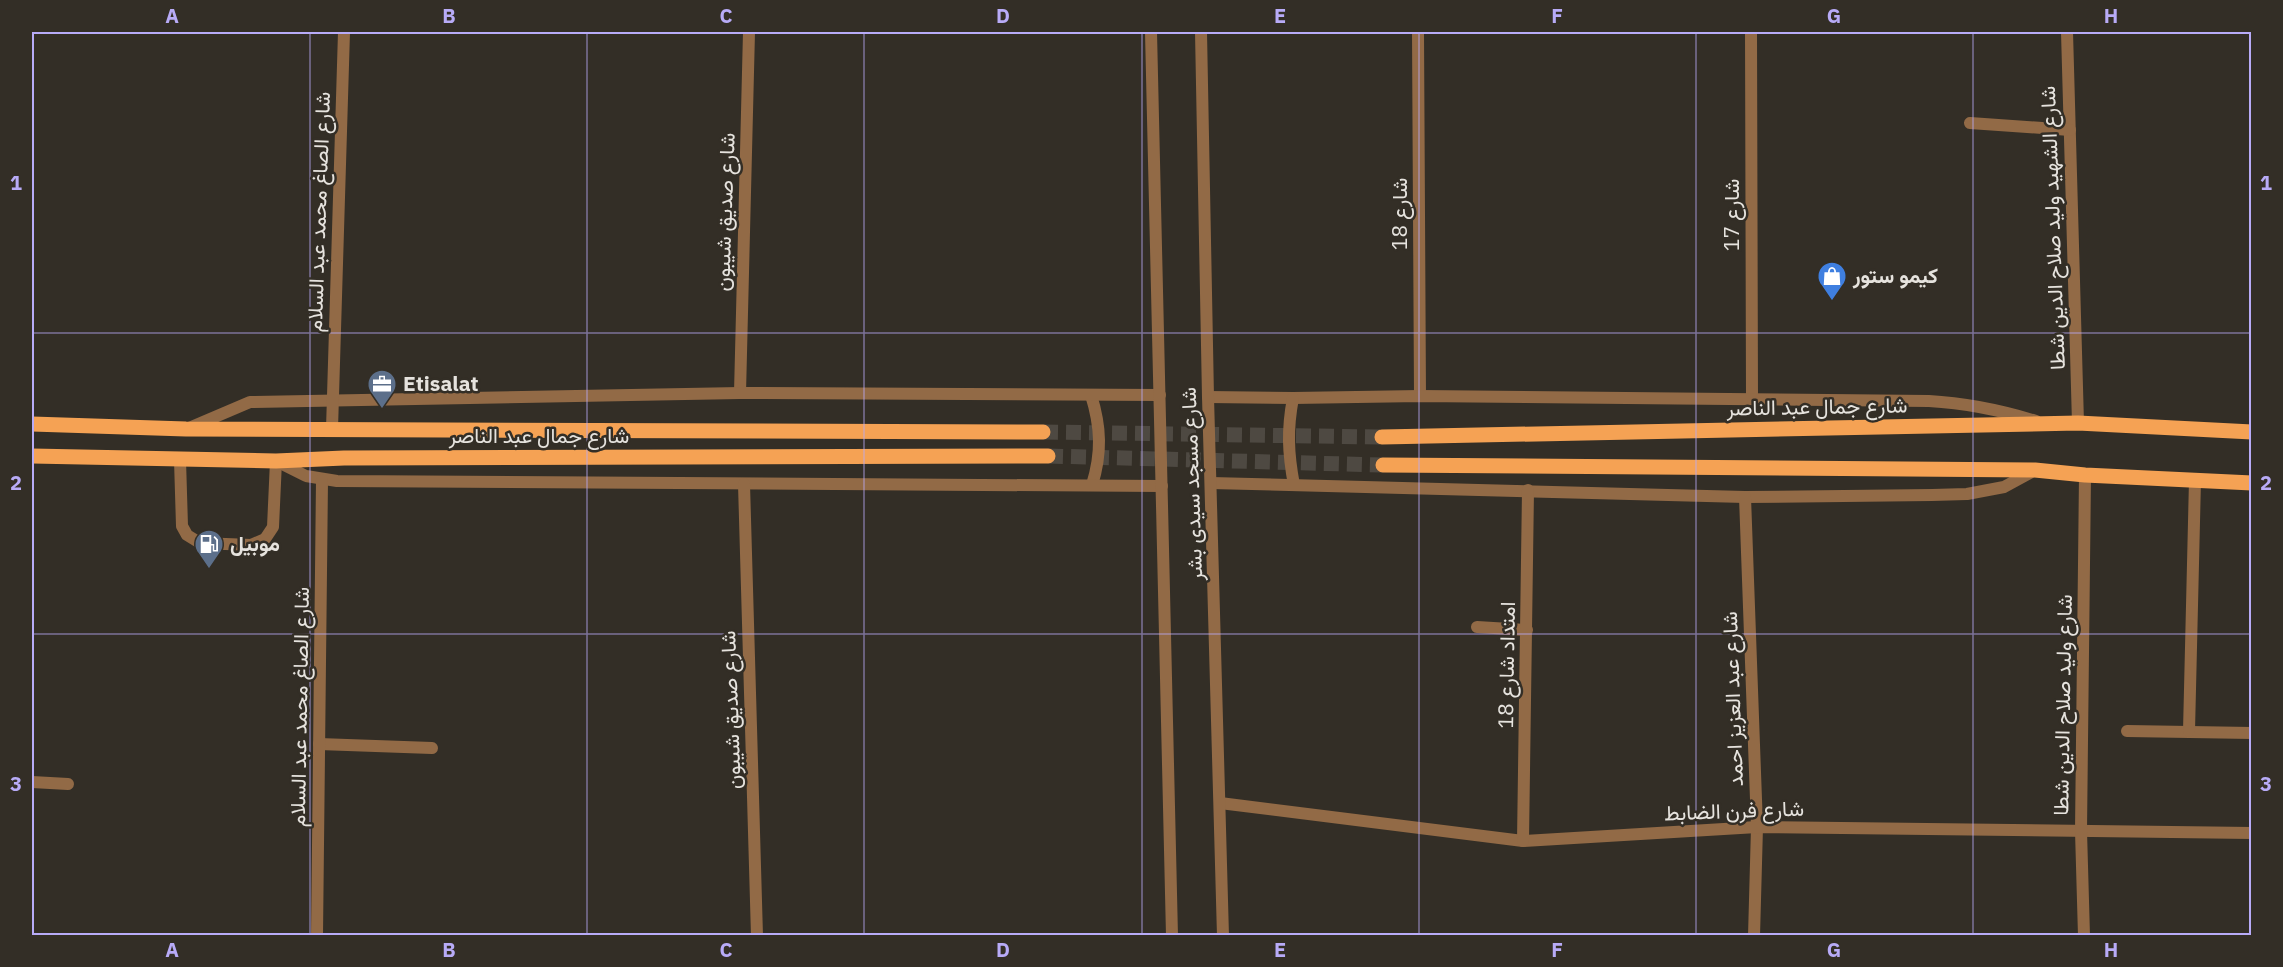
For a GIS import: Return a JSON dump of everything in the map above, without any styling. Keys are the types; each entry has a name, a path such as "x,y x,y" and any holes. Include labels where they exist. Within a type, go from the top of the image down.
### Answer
{"main road":[{"name":"شارع جمال عبد الناصر","path":"1382,436 2078,423 2252,432"},
{"name":"شارع جمال عبد الناصر","path":"32,424 186,429 1043,432"},
{"name":"شارع جمال عبد الناصر","path":"32,456 276,461 368,458 1048,456"},
{"path":"1383,465 2035,470 2252,483"}],"street":[{"name":"شارع الصاغ محمد عبد السلام","path":"332,429 344,32"},
{"name":"شارع صديق شيبون","path":"740,393 749,32"},
{"name":"شارع مسجد سيدى بشر","path":"1151,32 1172,936"},
{"name":"شارع مسجد سيدى بشر","path":"1201,32 1208,397 1223,936"},
{"name":"شارع 18","path":"1418,32 1420,396"},
{"name":"شارع 17","path":"1751,32 1752,398"},
{"name":"شارع الشهيد وليد صلاح الدين شطا","path":"2067,32 2078,423"},
{"path":"1970,123 2070,130"},
{"path":"186,429 250,402 740,393 1160,395"},
{"path":"1091,395 1098,417 1101,440 1099,464 1092,485"},
{"path":"1208,397 1752,398 1965,403 2003,410 2043,424"},
{"path":"1293,398 1288,427 1288,456 1294,485"},
{"path":"180,459 182,526 187,535 200,543 251,545 265,539 273,527 276,461 306,476 322,480 1162,486"},
{"path":"1211,483 1528,490 1745,498 1967,494 2004,487 2035,470"},
{"name":"شارع وليد صلاح الدين شطا","path":"2084,936 2081,831 2085,474"},
{"name":"شارع الصاغ محمد عبد السلام","path":"317,936 322,480"},
{"path":"2189,731 2195,480"},
{"name":"شارع صديق شيبون","path":"744,484 757,936"},
{"name":"امتداد شارع 18","path":"1522,841 1528,490"},
{"name":"شارع عبد العزيز احمد","path":"1745,498 1757,827 1754,936"},
{"path":"1477,627 1527,630"},
{"path":"2127,730 2252,733"},
{"path":"320,744 432,748"},
{"path":"32,782 69,784"},
{"name":"شارع فرن الضابط","path":"1220,803 1522,841 1757,827 2252,833"}],"tunnel":[{"path":"1043,432 1382,437"},
{"path":"1048,456 1383,465"}],"place":[{"name":"كيمو ستور","path":"1832,302"},
{"name":"Etisalat","path":"382,410"},
{"name":"موبيل","path":"209,570"}]}
